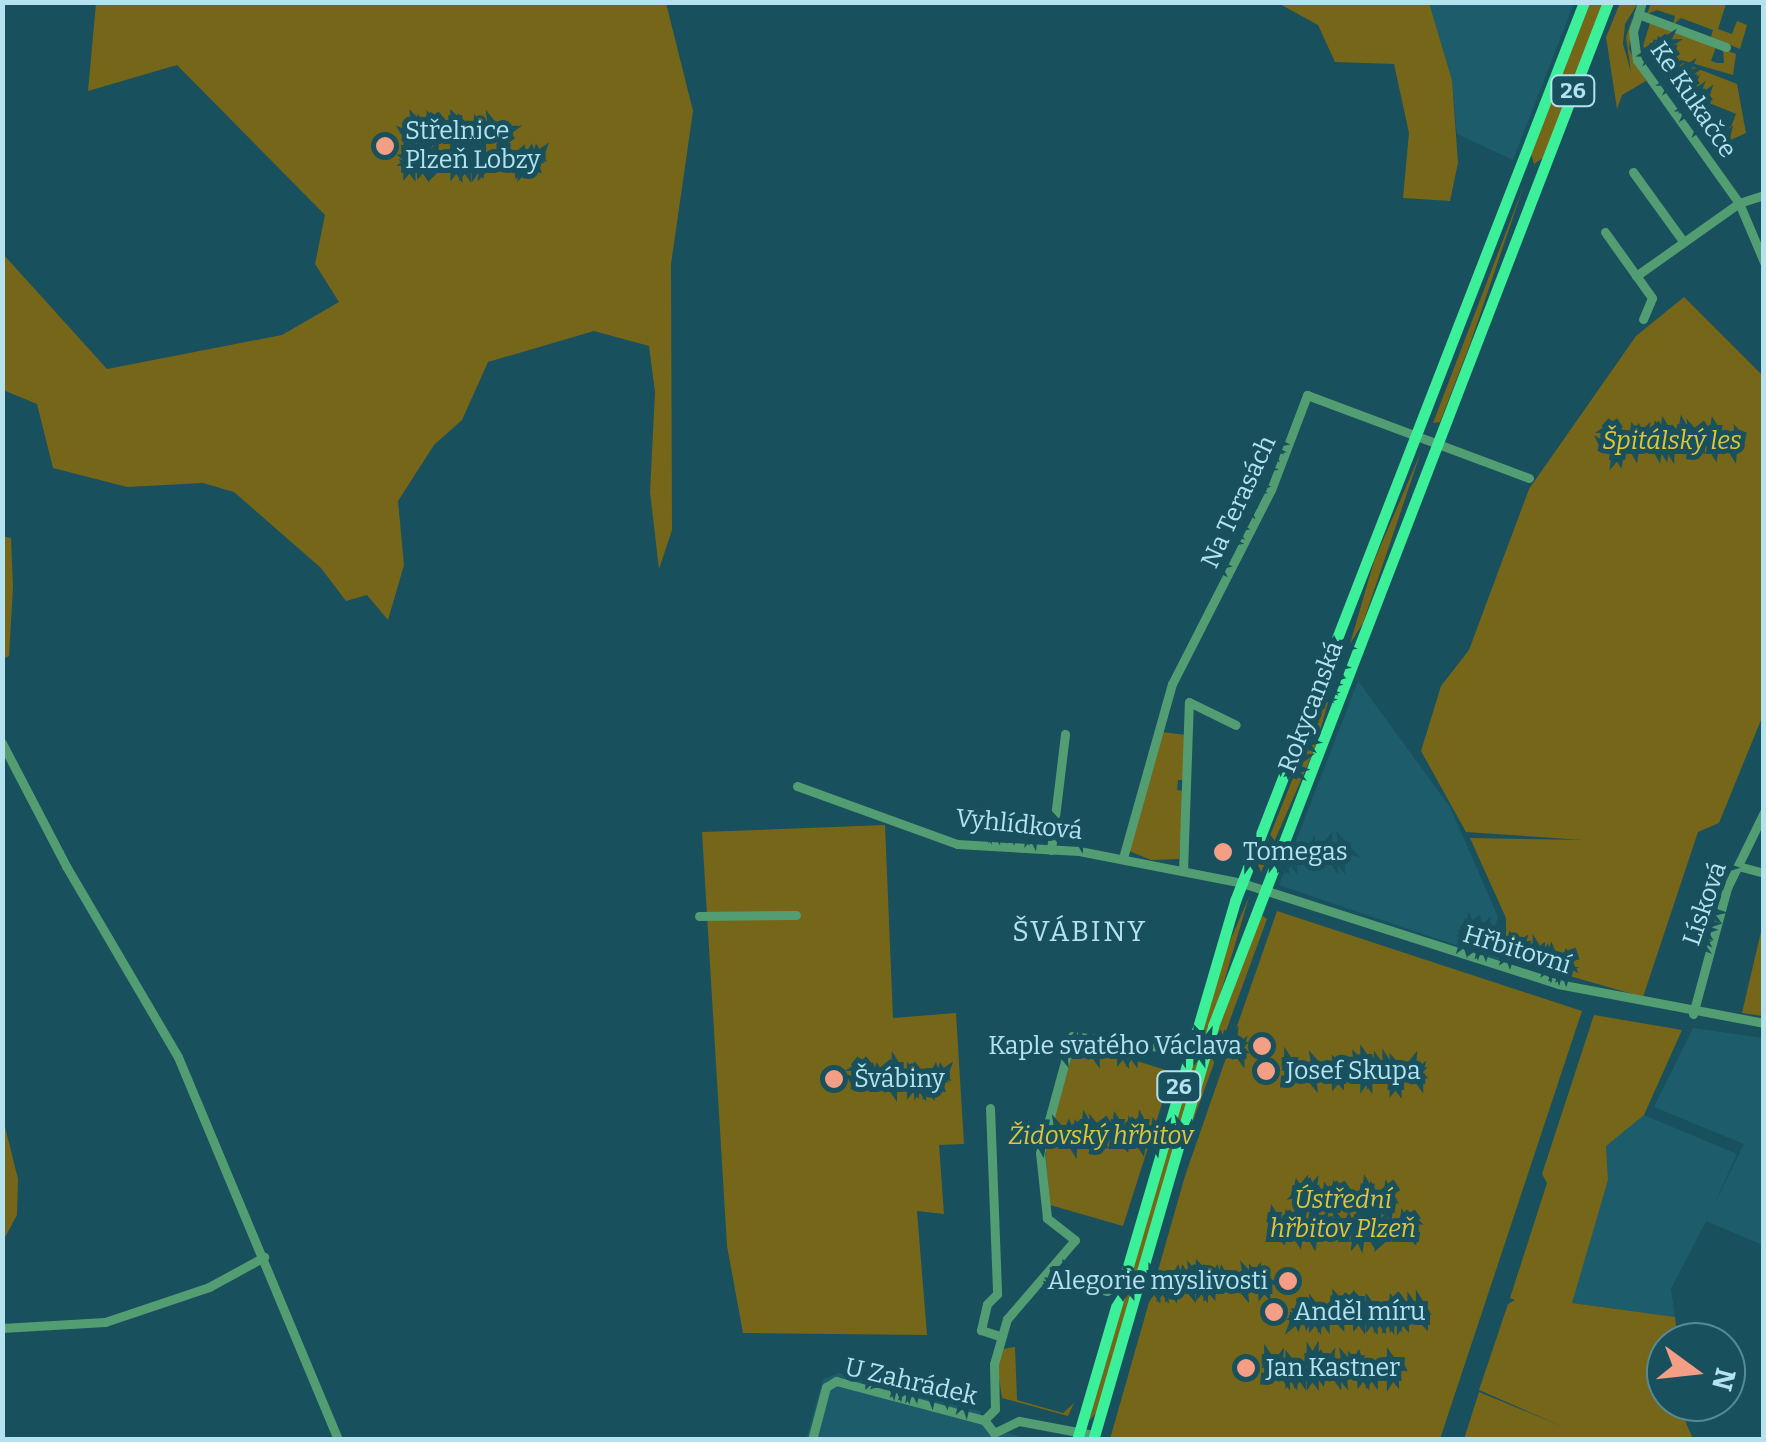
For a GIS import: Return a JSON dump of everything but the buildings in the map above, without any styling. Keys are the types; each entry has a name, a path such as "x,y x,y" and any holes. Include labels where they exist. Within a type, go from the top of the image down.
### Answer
{"main road":[{"name":"Rokycanská","path":"1079,1436 1242,883 1584,2"},
{"name":"Rokycanská","path":"1094,1437 1198,1069 1608,2"}],"street":[{"name":"Ke Kukačce","path":"1642,2 1637,60 1739,203 1764,262"},
{"name":"Ke Kukačce","path":"1638,14 1726,47"},
{"path":"1632,172 1683,241"},
{"path":"1636,276 1739,203 1764,196"},
{"path":"1605,232 1652,298 1643,319"},
{"name":"Na Terasách","path":"1123,858 1172,684 1271,490 1307,394 1417,436"},
{"path":"1417,436 1528,478"},
{"path":"1183,871 1189,702 1236,725"},
{"path":"1051,850 1065,734"},
{"path":"2,743 66,866 178,1058 338,1440"},
{"name":"Vyhlídková","path":"798,786 958,844 1123,858 1242,883"},
{"name":"Lísková","path":"1693,1014 1738,866 1764,812"},
{"path":"1738,866 1764,873"},
{"name":"Hřbitovní","path":"1242,883 1558,984 1693,1014 1764,1023"},
{"path":"700,916 796,915"},
{"path":"1094,1437 1008,1422 996,1409 999,1336 1017,1303 1045,1278 1075,1240 1047,1218 1040,1153 1072,1036 1183,1050"},
{"path":"990,1108 997,1294 987,1304 982,1330 999,1336"},
{"path":"2,1328 105,1322 209,1287 264,1257"},
{"path":"1045,1278 1107,1291 1123,1282"},
{"name":"U Zahrádek","path":"812,1440 826,1387 836,1381 984,1420"},
{"path":"996,1409 984,1420 990,1432 1002,1432 1008,1422"}],"shaded area":[{"path":"1429,3 1574,3 1513,160 1457,134 1452,80"},
{"path":"1358,681 1450,807 1499,919 1499,960 1279,885"},
{"path":"1693,1028 1763,1038 1763,1245 1706,1221 1671,1289 1675,1317 1571,1303 1608,1180 1606,1146 1620,1129 1644,1115 1737,1154 1711,1211 1744,1144 1654,1107"},
{"path":"839,1373 980,1411 985,1426 1028,1439 806,1440 823,1379"}],"green space":[{"path":"96,3 666,3 693,111 671,264 672,530 659,569 650,492 655,392 649,346 594,331 488,362 462,420 434,445 398,501 404,565 388,620 367,595 346,601 321,568 234,492 203,483 127,487 53,468 37,404 3,390 3,254 107,369 282,335 339,302 315,264 325,215 177,65 88,91"},
{"path":"1278,3 1429,3 1452,80 1458,163 1450,201 1403,198 1409,133 1394,64 1335,62 1318,25"},
{"path":"1590,3 1603,3 1543,158 1534,164 1531,154"},
{"path":"1620,3 1638,3 1625,24 1623,44 1631,72 1626,37 1632,19 1629,49 1646,81 1622,95 1617,109 1606,37"},
{"path":"1651,3 1726,4 1718,29 1732,34 1737,21 1747,25 1740,49 1711,37 1713,30 1681,18 1673,25 1675,16 1657,10 1647,14"},
{"path":"1650,23 1716,47 1711,61 1724,63 1723,49 1736,54 1733,75 1681,60 1660,72 1643,46"},
{"path":"1683,63 1737,84 1746,133 1715,147 1707,133 1717,122 1731,127 1736,114 1707,102 1711,92 1694,85 1688,101 1704,107 1701,116 1715,121 1703,130 1664,77"},
{"path":"1524,185 1470,344 1440,422 1433,423"},
{"name":"Špitálský les","path":"1684,297 1763,376 1763,715 1719,823 1698,832 1643,997 1506,958 1506,918 1470,838 1583,840 1466,832 1421,751 1441,686 1469,650 1529,489 1636,336"},
{"path":"1421,452 1363,623 1350,644 1374,561"},
{"path":"2,536 11,538 13,587 9,656 3,659"},
{"path":"1340,661 1315,748 1261,872 1258,865"},
{"path":"1162,732 1186,735 1184,780 1178,780 1177,790 1184,791 1179,859 1151,860 1127,850"},
{"path":"885,825 893,1018 956,1013 964,1144 939,1145 944,1214 917,1211 927,1335 743,1333 727,1246 702,832"},
{"path":"1249,897 1097,1412 1089,1421 1222,959"},
{"name":"Ústřední hřbitov Plzeň","path":"1277,911 1582,1011 1440,1439 1110,1439 1185,1176"},
{"path":"1260,914 1267,919 1183,1148 1214,1037"},
{"path":"1763,923 1764,1016 1742,1013"},
{"path":"1594,1015 1682,1030 1644,1115 1606,1146 1608,1180 1572,1303 1675,1317 1676,1322 1646,1322 1646,1422 1686,1422 1693,1439 1464,1439 1479,1392 1566,1428 1479,1390 1508,1304 1515,1300 1510,1298 1547,1183 1542,1174"},
{"name":"Židovský hřbitov","path":"1076,1042 1172,1072 1123,1226 1050,1205 1045,1148"},
{"path":"3,1119 18,1179 17,1215 3,1241"},
{"path":"1015,1347 1017,1400 1063,1413 1074,1403 1068,1416 1002,1398 997,1365 1002,1349"}],"place":[{"name":"Střelnice Plzeň Lobzy","path":"385,146"},
{"name":"Tomegas","path":"1223,852"},
{"name":"Kaple svatého Václava","path":"1262,1046"},
{"name":"Josef Skupa","path":"1266,1071"},
{"name":"Švábiny","path":"834,1079"},
{"name":"Alegorie myslivosti","path":"1288,1281"},
{"name":"Anděl míru","path":"1274,1312"},
{"name":"Jan Kastner","path":"1246,1368"}],"district":[{"name":"ŠVÁBINY","path":"1080,932"}]}
